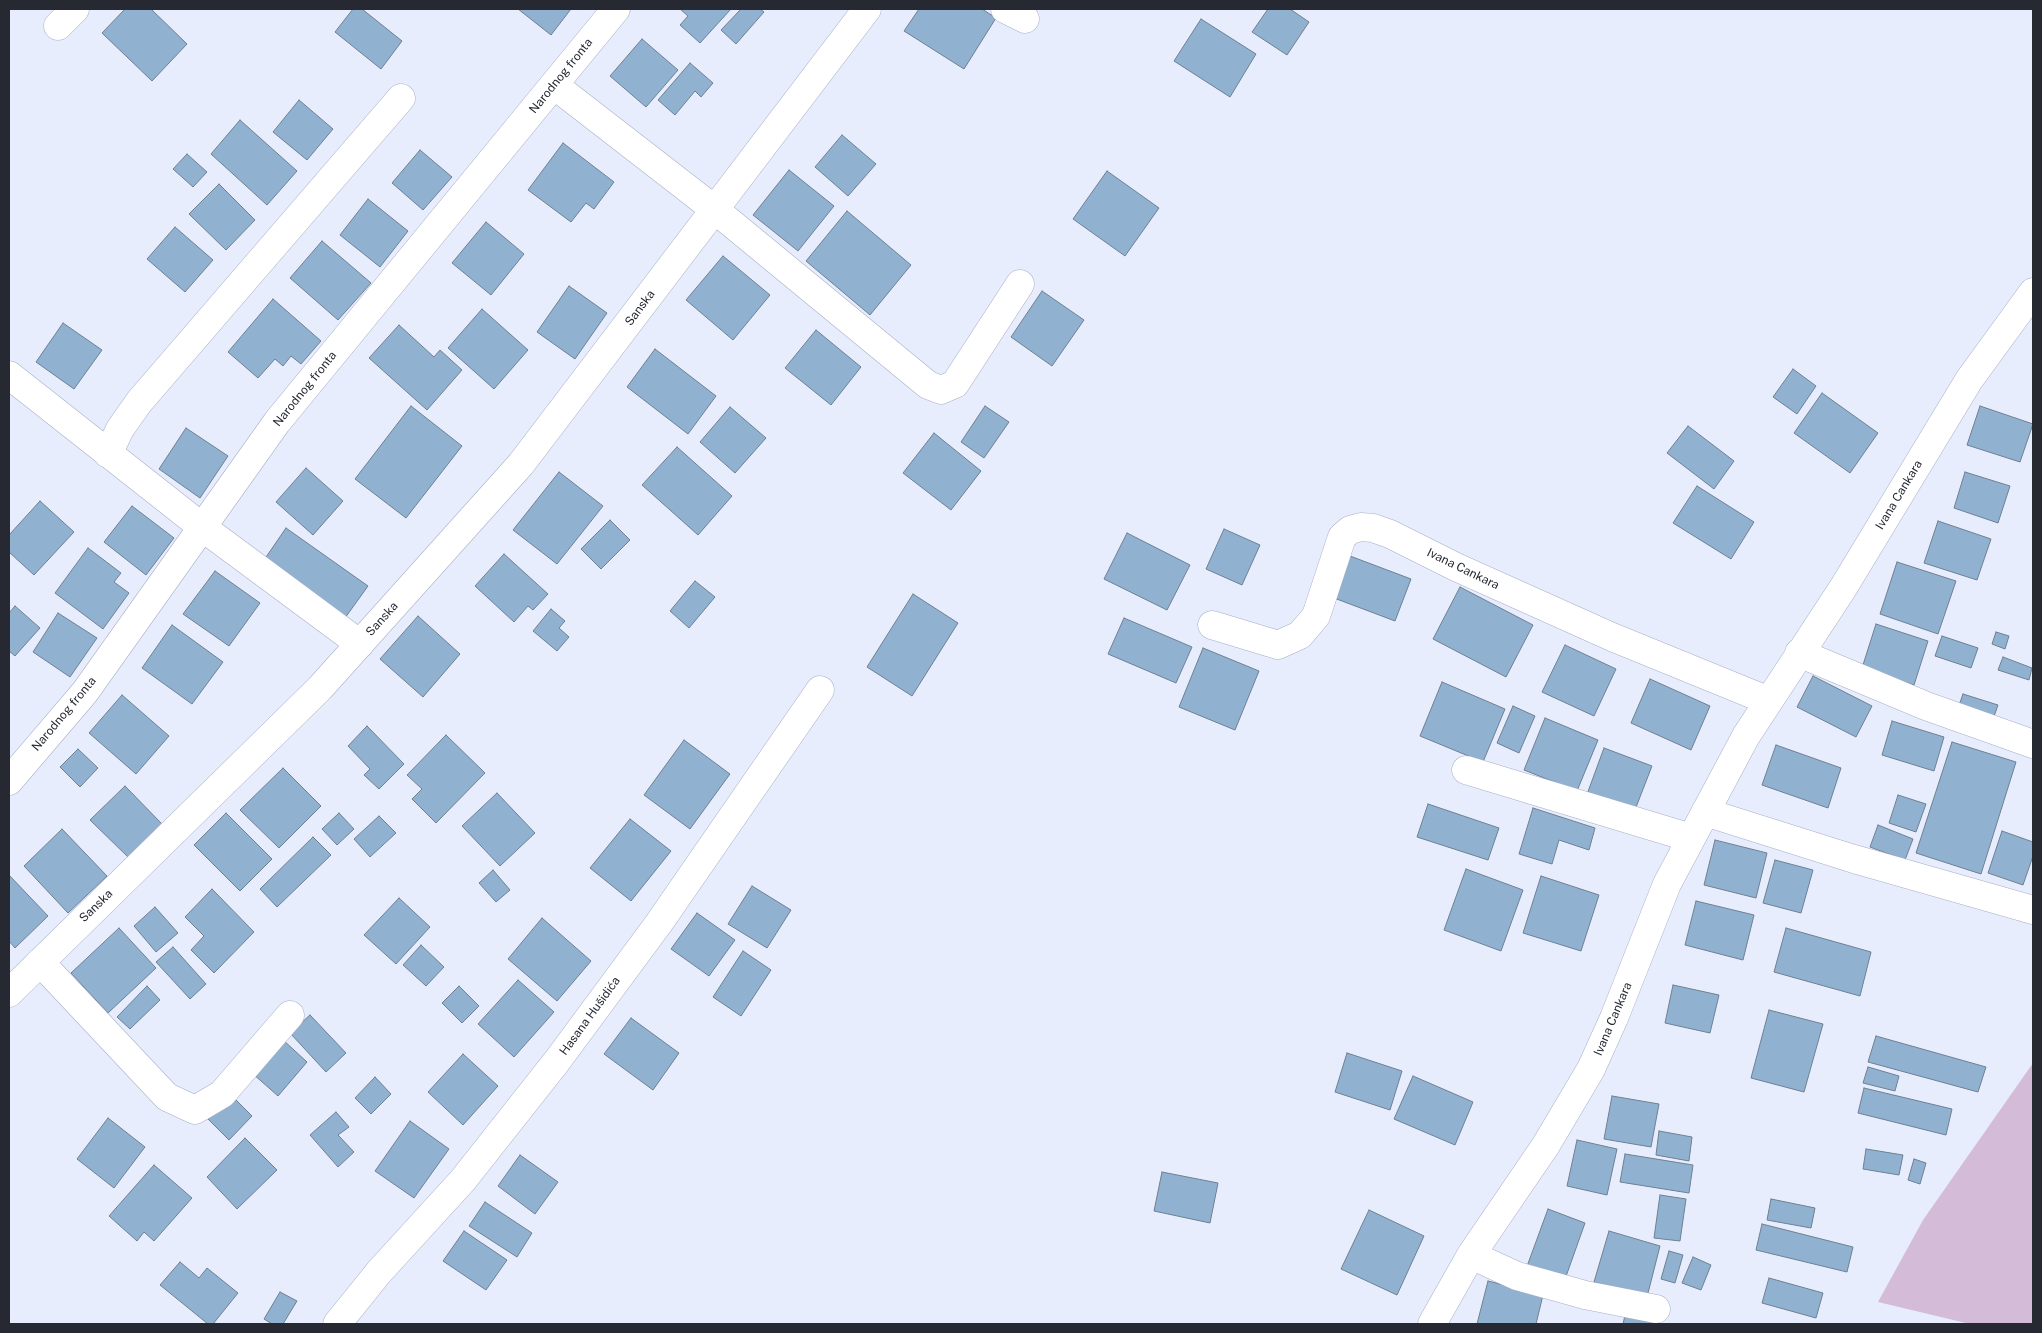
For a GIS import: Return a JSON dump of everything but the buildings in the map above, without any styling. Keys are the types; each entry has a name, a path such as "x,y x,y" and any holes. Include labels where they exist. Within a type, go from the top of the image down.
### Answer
{"street":[{"name":"Narodnog fronta","path":"9,780 85,692 277,422 616,9"},
{"name":"Sanska","path":"9,993 320,688 522,464 867,9"},
{"path":"554,85 714,210 928,385 941,390 955,384 1020,284"},
{"path":"108,454 120,429 139,402 401,98"},
{"name":"Ivana Cankara","path":"1432,1324 1471,1255 1546,1145 1591,1069 1614,1018 1667,884 1746,736 1843,588 1969,380 2033,292"},
{"path":"9,375 202,527 360,644"},
{"name":"Ivana Cankara","path":"1212,625 1278,645 1300,635 1316,616 1342,537 1350,530 1361,527 1373,528 1390,534 1456,567 1612,637 1769,701"},
{"path":"1799,653 1926,706 2033,744"},
{"name":"Hasana Hušidića","path":"336,1324 379,1272 463,1180 557,1061 659,923 820,690"},
{"path":"1466,770 1691,838"},
{"path":"1705,812 1854,859 2033,910"},
{"path":"40,962 167,1097 195,1110 222,1094 290,1015"},
{"path":"1471,1255 1517,1276 1585,1295 1656,1310"}],"shaded area":[{"path":"2033,1063 2033,1324 1970,1324 1878,1302 1923,1220"}]}
